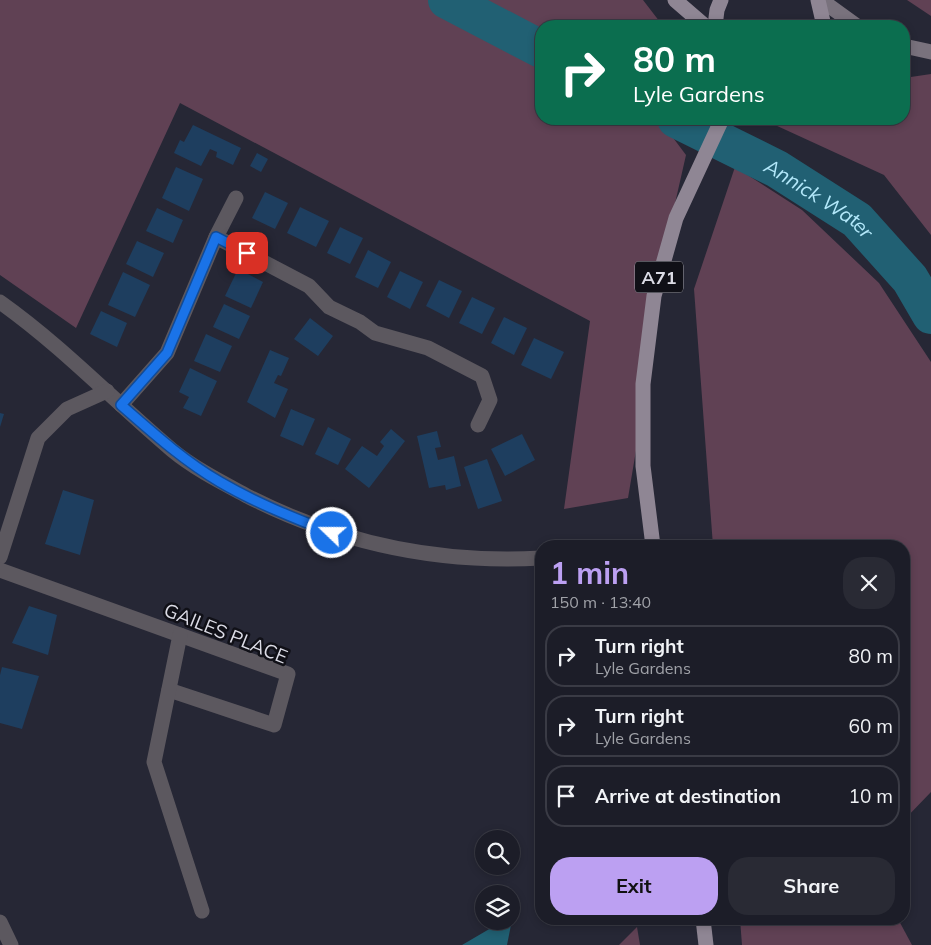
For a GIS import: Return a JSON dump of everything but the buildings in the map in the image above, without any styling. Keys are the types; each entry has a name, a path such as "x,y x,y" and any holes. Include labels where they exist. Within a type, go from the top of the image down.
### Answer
{"main road":[{"path":"675,0 698,20"},
{"path":"715,20 716,10 721,0"},
{"path":"819,0 823,20"},
{"path":"819,0 848,20"},
{"path":"910,48 931,53"},
{"path":"910,57 931,53"},
{"name":"A71","path":"649,540 643,466 643,377 654,296 676,218 694,174 719,125"},
{"path":"704,925 706,945"}],"street":[{"path":"121,405 167,353 216,237 236,198"},
{"path":"216,237 309,286 330,307 360,322 375,333 428,348 482,376 490,400 478,425"},
{"path":"0,302 61,350 174,451 220,482 277,511 332,533 406,551 500,560 535,558"},
{"path":"0,557 6,517 38,438 67,409 107,392"},
{"name":"GAILES PLACE","path":"0,570 288,674 274,726 169,690"},
{"path":"180,635 154,762 202,910"},
{"path":"0,922 11,945"}],"shaded area":[{"path":"0,0 447,0 535,46 535,125 664,125 686,155 654,296 643,409 628,498 564,509 590,321 180,103 76,328 0,275"},
{"path":"469,0 643,0 658,20 535,20 535,30 489,11"},
{"path":"907,0 931,0 931,16"},
{"path":"931,74 931,235 884,175 775,125 910,125 910,77"},
{"path":"735,167 802,210 879,283 931,362 931,792 910,814 910,540 713,540 694,289"},
{"path":"740,925 901,925 912,945 742,945"},
{"path":"637,927 640,945 619,945"}],"water":[{"path":"488,930 510,930 507,945 462,945"}],"waterway":[{"name":"Annick Water","path":"447,0 535,46"},
{"name":"Annick Water","path":"688,125 777,169 857,220 910,279 931,315"}],"route":[{"path":"247,253 216,237 167,353 121,405 174,451 220,482 277,511 332,533"}]}
